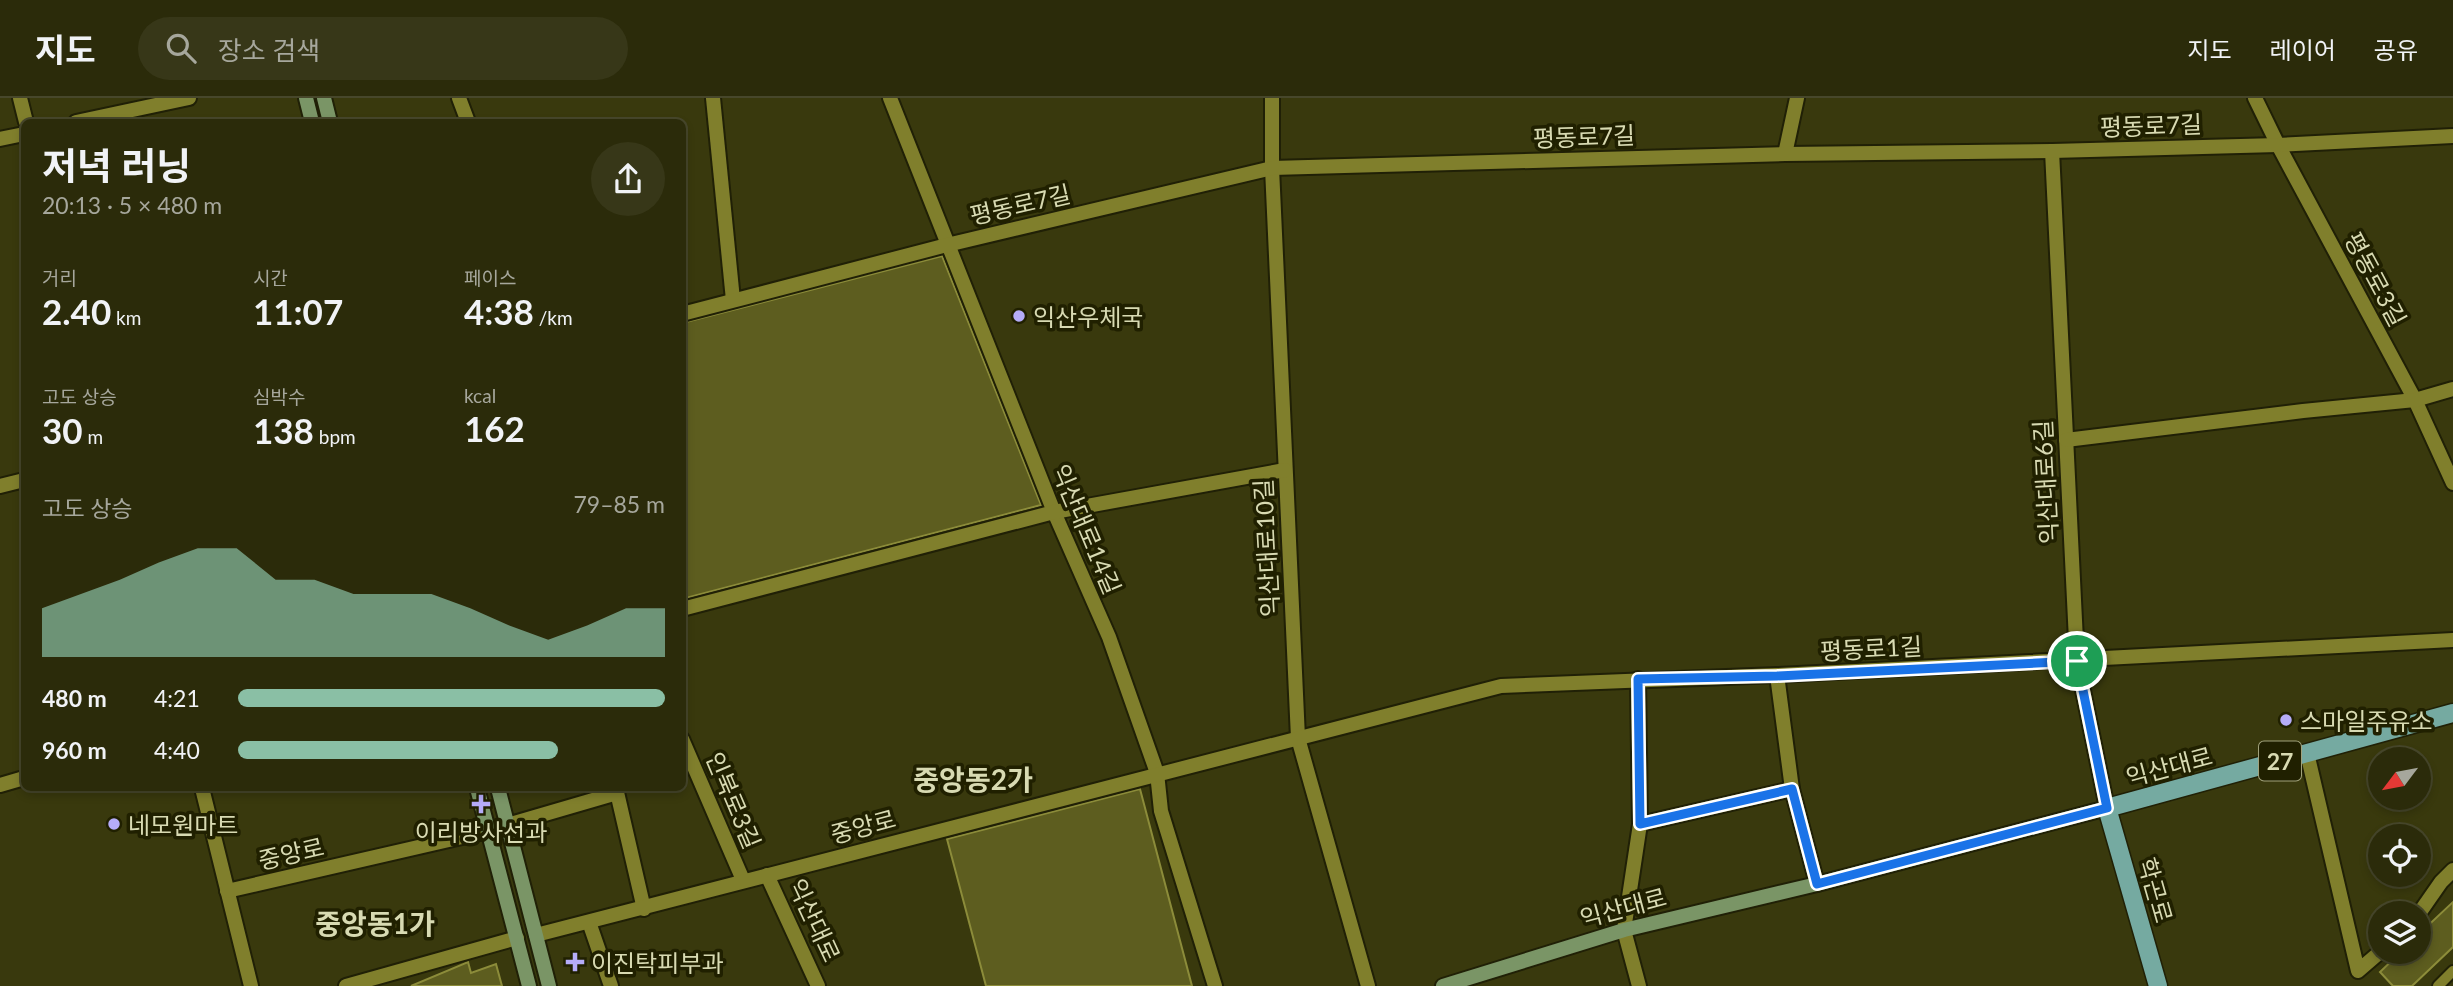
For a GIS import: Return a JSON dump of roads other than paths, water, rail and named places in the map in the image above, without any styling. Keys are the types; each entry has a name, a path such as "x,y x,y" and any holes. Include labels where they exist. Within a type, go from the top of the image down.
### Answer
{"main road":[{"name":"익산대로","path":"2107,808 2453,713"},
{"name":"학곤로","path":"2107,808 2158,986"}],"street":[{"path":"20,98 25,119"},
{"path":"90,119 188,98"},
{"path":"306,98 311,119"},
{"path":"324,98 329,119"},
{"path":"459,98 467,119"},
{"path":"713,98 733,300"},
{"name":"익산대로10길","path":"1272,98 1272,168 1298,738 1368,986"},
{"path":"1785,153 1797,98"},
{"name":"평동로3길","path":"2255,98 2277,145 2414,400 2453,483"},
{"name":"익산대로14길","path":"895,99 947,245 1054,512 1109,637 1157,773 1161,811 1215,986"},
{"path":"0,139 21,135"},
{"name":"평동로7길","path":"686,313 947,245 1272,168 1785,153 2052,151 2277,145 2453,136"},
{"name":"익산대로6길","path":"2052,151 2077,661 2107,808"},
{"path":"2066,440 2414,400 2453,389"},
{"path":"686,607 1054,512 1285,470"},
{"path":"0,486 21,481"},
{"name":"평동로1길","path":"1298,738 1501,686 1777,676 2453,640"},
{"path":"1777,676 1792,789 1817,884"},
{"path":"1638,679 1640,824 1624,930 1639,986"},
{"name":"중앙로","path":"537,935 1298,738"},
{"name":"인북로3길","path":"686,747 743,880"},
{"path":"2308,753 2358,971 2368,962"},
{"path":"0,785 21,779"},
{"path":"1640,824 1792,789"},
{"path":"203,791 251,986"},
{"path":"478,791 529,986"},
{"path":"499,791 549,986"},
{"path":"507,825 614,791"},
{"path":"617,791 644,909"},
{"name":"익산대로","path":"1443,986 1624,930 1817,884 2107,808"},
{"name":"중앙로","path":"227,891 488,831"},
{"path":"2428,901 2453,870"},
{"name":"익산대로","path":"767,875 818,986"},
{"path":"589,922 611,986"},
{"path":"346,986 517,938"}],"lane":[{"path":"2438,986 2453,971"}],"place":[{"name":"익산우체국","path":"1019,316"},
{"name":"스마일주유소","path":"2286,720"},
{"name":"이리방사선과","path":"481,804"},
{"name":"네모원마트","path":"114,824"},
{"name":"이진탁피부과","path":"575,962"}],"district":[{"name":"중앙동2가","path":"973,779"},
{"name":"중앙동1가","path":"375,923"}]}
